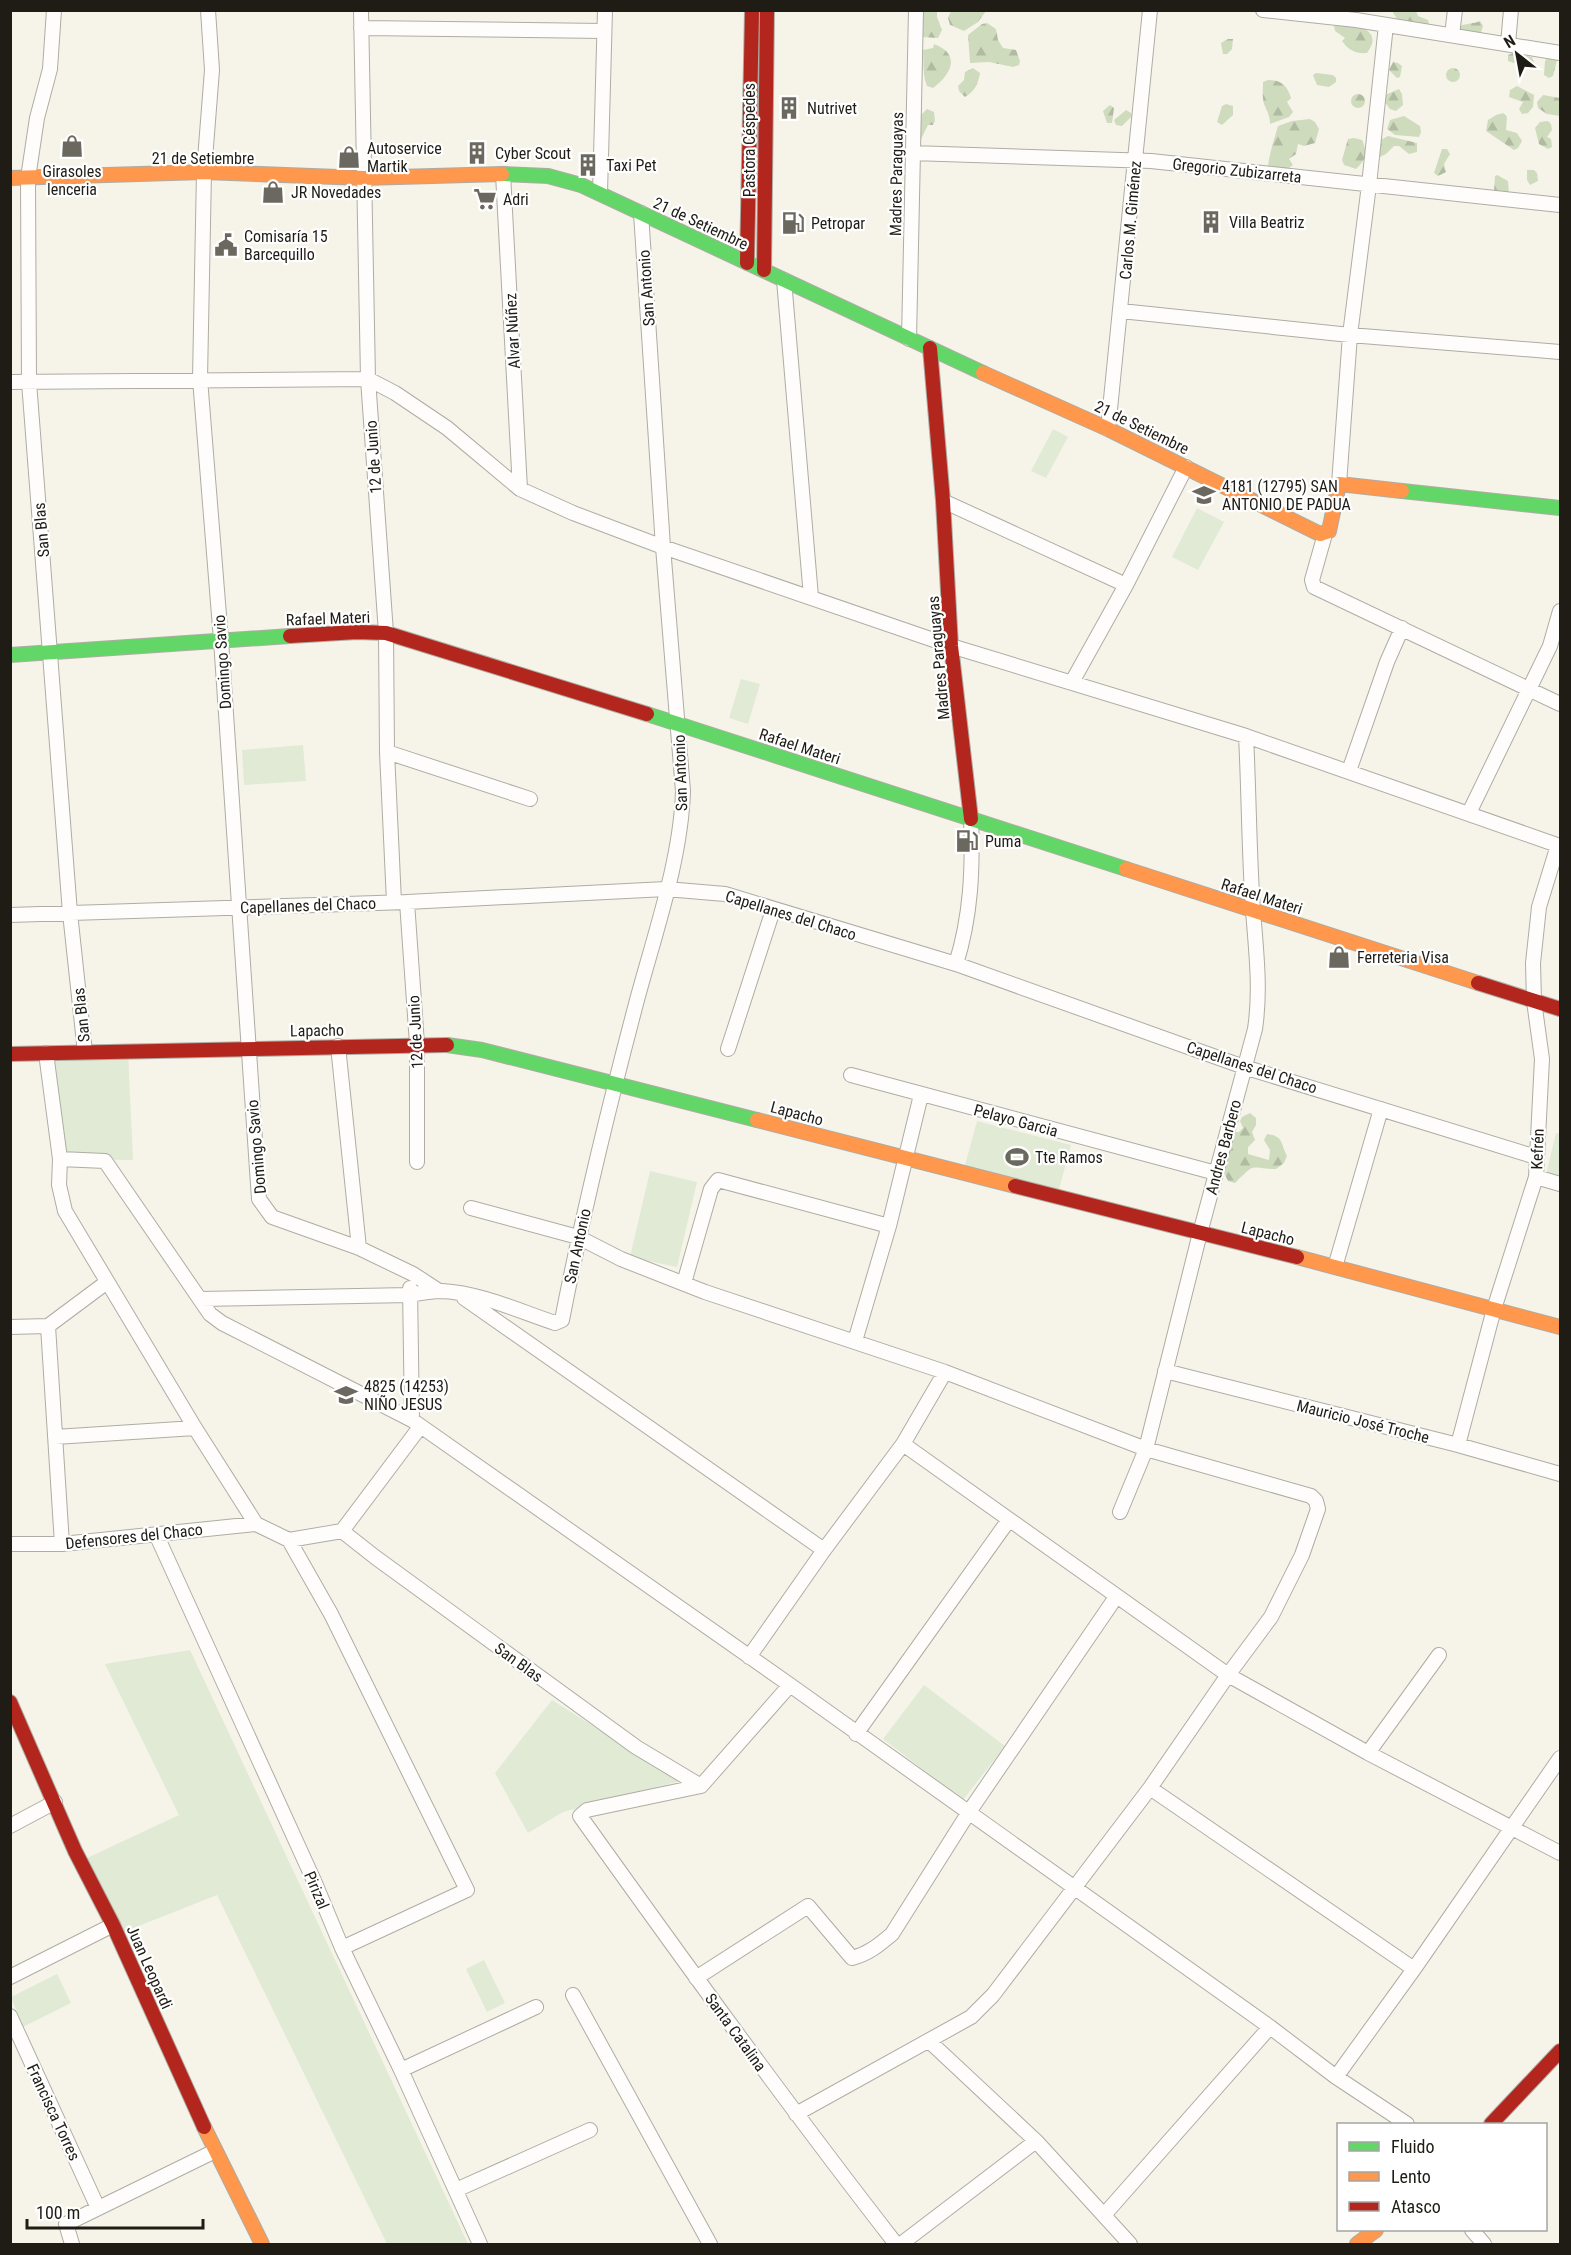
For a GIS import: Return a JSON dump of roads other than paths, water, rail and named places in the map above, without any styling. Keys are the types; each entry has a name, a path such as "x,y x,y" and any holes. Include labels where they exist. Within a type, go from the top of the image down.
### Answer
{"main road":[{"name":"Pastora Céspedes","path":"752,10 765,192 764,270"},
{"name":"Pastora Céspedes","path":"747,263 748,192 767,10"},
{"name":"21 de Setiembre","path":"10,178 204,172 364,178 503,174 548,176 600,193 909,339 1108,429 1320,534 1325,534"},
{"path":"748,192 765,192"},
{"name":"Madres Paraguayas","path":"930,348 943,501 951,646 971,819"},
{"path":"1325,534 1329,531 1339,484 1560,508"},
{"name":"Rafael Materi","path":"10,655 220,640 357,632 386,633 678,724 1560,1010"},
{"name":"Lapacho","path":"10,1054 417,1044 442,1044 482,1050 1335,1267 1560,1327"},
{"name":"Juan Leopardi","path":"10,1702 75,1851 113,1925 215,2151 262,2244"},
{"path":"1492,2123 1560,2051"},
{"path":"1356,2244 1373,2231"}],"street":[{"name":"San Blas","path":"54,10 50,69 37,118 28,178 29,382 70,913 85,1052"},
{"name":"Domingo Savio","path":"208,10 212,70 204,172 200,379 259,1199 272,1217 359,1248 413,1274 439,1291"},
{"name":"12 de Junio","path":"361,10 368,379 386,633 387,752 400,902 417,1044 417,1162"},
{"path":"600,193 605,10"},
{"name":"Madres Paraguayas","path":"909,339 916,10"},
{"name":"Carlos M. Giménez","path":"1108,429 1150,10"},
{"path":"1263,10 1356,20 1560,52"},
{"path":"1452,35 1455,10"},
{"path":"1508,44 1511,10"},
{"path":"1339,484 1350,335 1386,25"},
{"path":"361,28 604,31"},
{"name":"Gregorio Zubizarreta","path":"912,153 1135,161 1229,168 1560,205"},
{"name":"Alvar Núñez","path":"503,174 520,489"},
{"name":"San Antonio","path":"456,1293 555,1323 562,1320 578,1237 615,1083 679,835 682,812 678,724 663,547 641,213"},
{"path":"784,280 811,597"},
{"path":"1121,310 1350,335 1560,352"},
{"path":"10,382 368,379 394,393 447,428 520,489 552,504 663,547 951,646 1246,736 1559,846"},
{"path":"1072,682 1126,585 1186,467"},
{"path":"943,501 1126,585"},
{"path":"1325,534 1312,580 1314,587 1560,704"},
{"path":"1469,813 1550,646 1560,611"},
{"path":"1349,771 1387,662 1402,628"},
{"name":"Andres Barbero","path":"1120,1512 1146,1449 1258,1008 1259,976 1253,911 1246,736"},
{"path":"387,752 530,799"},
{"name":"Madres Paraguayas","path":"956,964 964,939 970,894 971,819"},
{"name":"Kefrén","path":"1458,1444 1494,1309 1536,1177 1542,1059 1534,1001 1533,963 1539,907 1559,846"},
{"name":"Capellanes del Chaco","path":"10,915 400,902 666,889 725,894 956,964 1244,1067 1536,1157"},
{"path":"728,1049 773,910"},
{"path":"338,1046 359,1248"},
{"path":"46,1053 60,1159 58,1185 65,1211 195,1428 256,1524 289,1540 331,1614 467,1890 342,1948"},
{"name":"Pelayo Garcia","path":"851,1075 1216,1173"},
{"path":"855,1341 889,1226 921,1095"},
{"path":"1335,1267 1381,1109"},
{"path":"60,1159 105,1161 210,1314 222,1323 416,1423 969,1812 1270,2027 1336,2077 1405,2123"},
{"path":"1536,1177 1560,1184"},
{"path":"684,1283 711,1189 718,1180 889,1226"},
{"path":"471,1208 578,1237 621,1260 945,1372 1146,1449 1311,1496 1316,1501 1318,1509 1302,1555 1271,1617 1150,1788 993,1995 970,2017 796,2114"},
{"path":"289,1540 342,1531 416,1423 409,1295 413,1274"},
{"path":"10,1327 48,1326 107,1282"},
{"path":"200,1299 409,1295 439,1291 456,1293 824,1550"},
{"path":"48,1326 62,1544"},
{"name":"Mauricio José Troche","path":"1165,1371 1458,1444 1560,1474"},
{"path":"749,1657 824,1550 903,1444 945,1372"},
{"path":"55,1437 195,1428"},
{"path":"903,1444 1008,1521 1228,1675 1368,1753 1560,1853"},
{"path":"856,1734 1008,1521"},
{"name":"Defensores del Chaco","path":"10,1544 62,1544 256,1524"},
{"name":"San Blas","path":"342,1531 636,1747 701,1786"},
{"name":"Pirizal","path":"156,1534 315,1883 342,1948 401,2070 480,2244"},
{"path":"696,1978 808,1906 852,1958 872,1950 892,1934 969,1812 1116,1596"},
{"path":"1368,1753 1439,1655"},
{"path":"701,1786 790,1685"},
{"path":"1336,2077 1560,1758"},
{"name":"Santa Catalina","path":"701,1786 587,1810 580,1816 796,2114 896,2244"},
{"path":"1150,1788 1413,1970"},
{"path":"10,1826 55,1802"},
{"path":"10,1977 113,1925"},
{"path":"573,1995 710,2244"},
{"path":"401,2070 536,2007"},
{"name":"Francisca Torres","path":"10,2016 98,2208"},
{"path":"1104,2215 1270,2027"},
{"path":"929,2041 1036,2141 1130,2244"},
{"path":"456,2190 590,2130"},
{"path":"900,2244 1036,2141"},
{"path":"72,2244 66,2224 215,2151"},
{"path":"1474,2231 1484,2244"}],"place":[{"name":"Nutrivet","path":"789,108"},
{"name":"Girasoles lenceria","path":"72,146"},
{"name":"Cyber Scout","path":"477,153"},
{"name":"Autoservice Martik","path":"349,157"},
{"name":"Taxi Pet","path":"588,165"},
{"name":"JR Novedades","path":"273,192"},
{"name":"Adri","path":"485,199"},
{"name":"Villa Beatriz","path":"1211,222"},
{"name":"Petropar","path":"793,223"},
{"name":"Comisaría 15 Barcequillo","path":"226,245"},
{"name":"4181 (12795) SAN ANTONIO DE PADUA","path":"1204,495"},
{"name":"Puma","path":"967,841"},
{"name":"Ferreteria Visa","path":"1339,957"},
{"name":"Tte Ramos","path":"1017,1157"},
{"name":"4825 (14253) NIÑO JESUS","path":"346,1395"}]}
